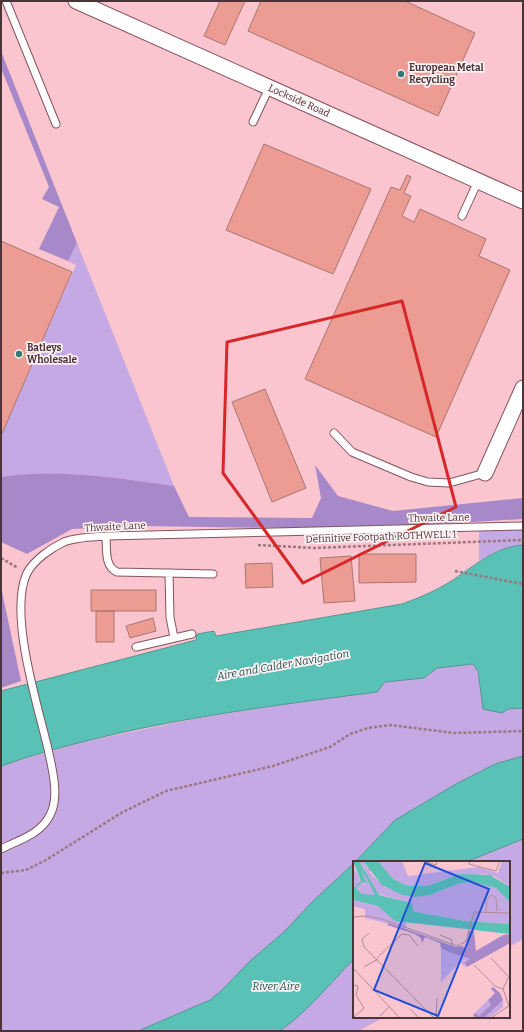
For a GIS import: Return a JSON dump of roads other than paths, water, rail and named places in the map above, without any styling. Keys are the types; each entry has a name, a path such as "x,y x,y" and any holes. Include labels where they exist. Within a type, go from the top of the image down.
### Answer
{"street":[{"name":"Lockside Road","path":"76,1 523,201"},
{"path":"485,473 523,388"}],"lane":[{"path":"6,1 56,124"},
{"path":"254,122 269,88"},
{"path":"462,216 478,181"},
{"path":"334,432 352,452 411,477 428,482 449,483 485,473"},
{"name":"Thwaite Lane","path":"1,848 31,834 43,826 51,814 54,793 51,763 21,627 20,602 28,573 44,554 64,542 106,536 523,526"},
{"path":"106,536 108,562 113,570 117,572 213,574"},
{"path":"170,573 170,618 174,638"},
{"path":"136,647 192,634"}],"water":[{"name":"Aire and Calder Navigation","path":"523,545 523,708 508,709 502,713 483,709 478,671 473,664 437,668 424,678 385,682 377,692 235,712 139,729 92,739 1,766 1,691 196,640 197,634 214,631 216,636 402,604 427,594 450,582 493,554 512,547"},
{"path":"523,756 523,839 468,861 356,861 395,820 456,784 495,764"},
{"name":"River Aire","path":"353,864 353,960 299,1016 289,1024 279,1031 138,1031 210,1000 221,991 250,961 285,931 312,902"}],"place":[{"name":"European Metal Recycling","path":"401,74"},
{"name":"Batleys Wholesale","path":"19,354"}]}
